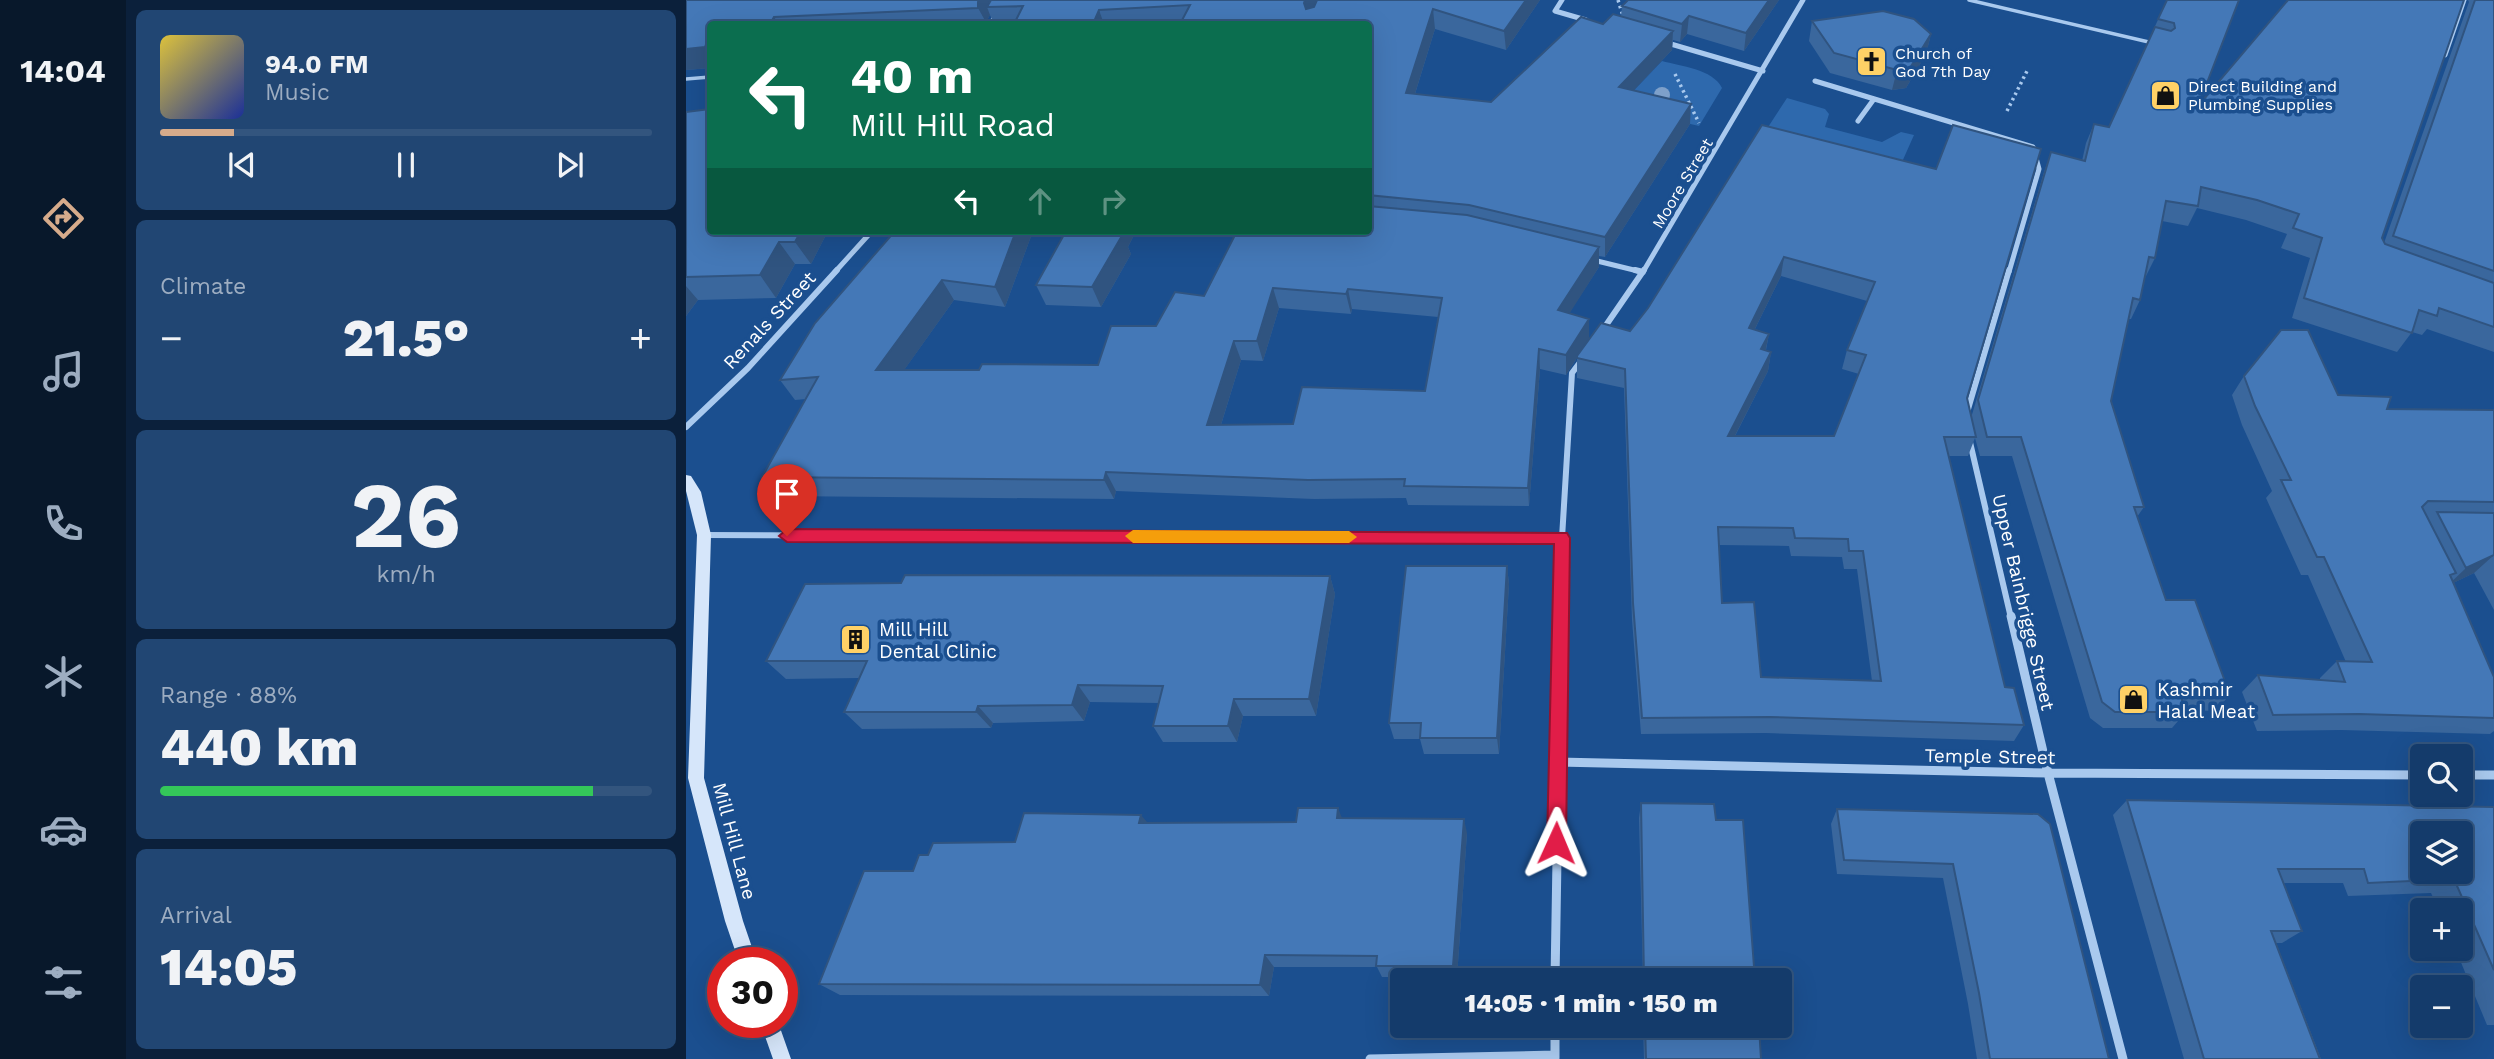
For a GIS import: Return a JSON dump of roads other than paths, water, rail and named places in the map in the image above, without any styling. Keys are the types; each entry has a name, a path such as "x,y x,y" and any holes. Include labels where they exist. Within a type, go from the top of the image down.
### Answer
{"street":[{"path":"992,21 1003,0"},
{"path":"1562,0 1555,11 1590,21"},
{"name":"Moore Street","path":"1596,339 1643,272 1804,0"},
{"path":"2441,65 2464,0"},
{"path":"1625,31 1763,71"},
{"path":"1815,81 2033,147 2039,169 1965,419"},
{"path":"1858,121 1874,99"},
{"name":"Renals Street","path":"686,426 748,368 868,235"},
{"path":"1577,256 1643,272"},
{"path":"1555,968 1562,538 1572,373 1588,351"},
{"name":"Upper Bainbrigge Street","path":"1968,433 2048,773 2123,1059"},
{"name":"Mill Hill Lane","path":"686,480 694,492 704,535 696,778 743,947"},
{"path":"704,535 1562,538"},
{"name":"Temple Street","path":"1558,762 2048,773 2410,775"},
{"path":"2473,775 2494,775"},
{"path":"775,1038 782,1059"},
{"path":"1370,1059 1555,1057 1555,1038"}],"lane":[{"path":"1969,0 2163,46"},
{"path":"686,79 707,77"}],"place":[{"name":"Church of God 7th Day","path":"1872,62"},
{"name":"Direct Building and Plumbing Supplies","path":"2165,95"},
{"name":"Mill Hill Dental Clinic","path":"856,640"},
{"name":"Kashmir Halal Meat","path":"2134,700"}]}
